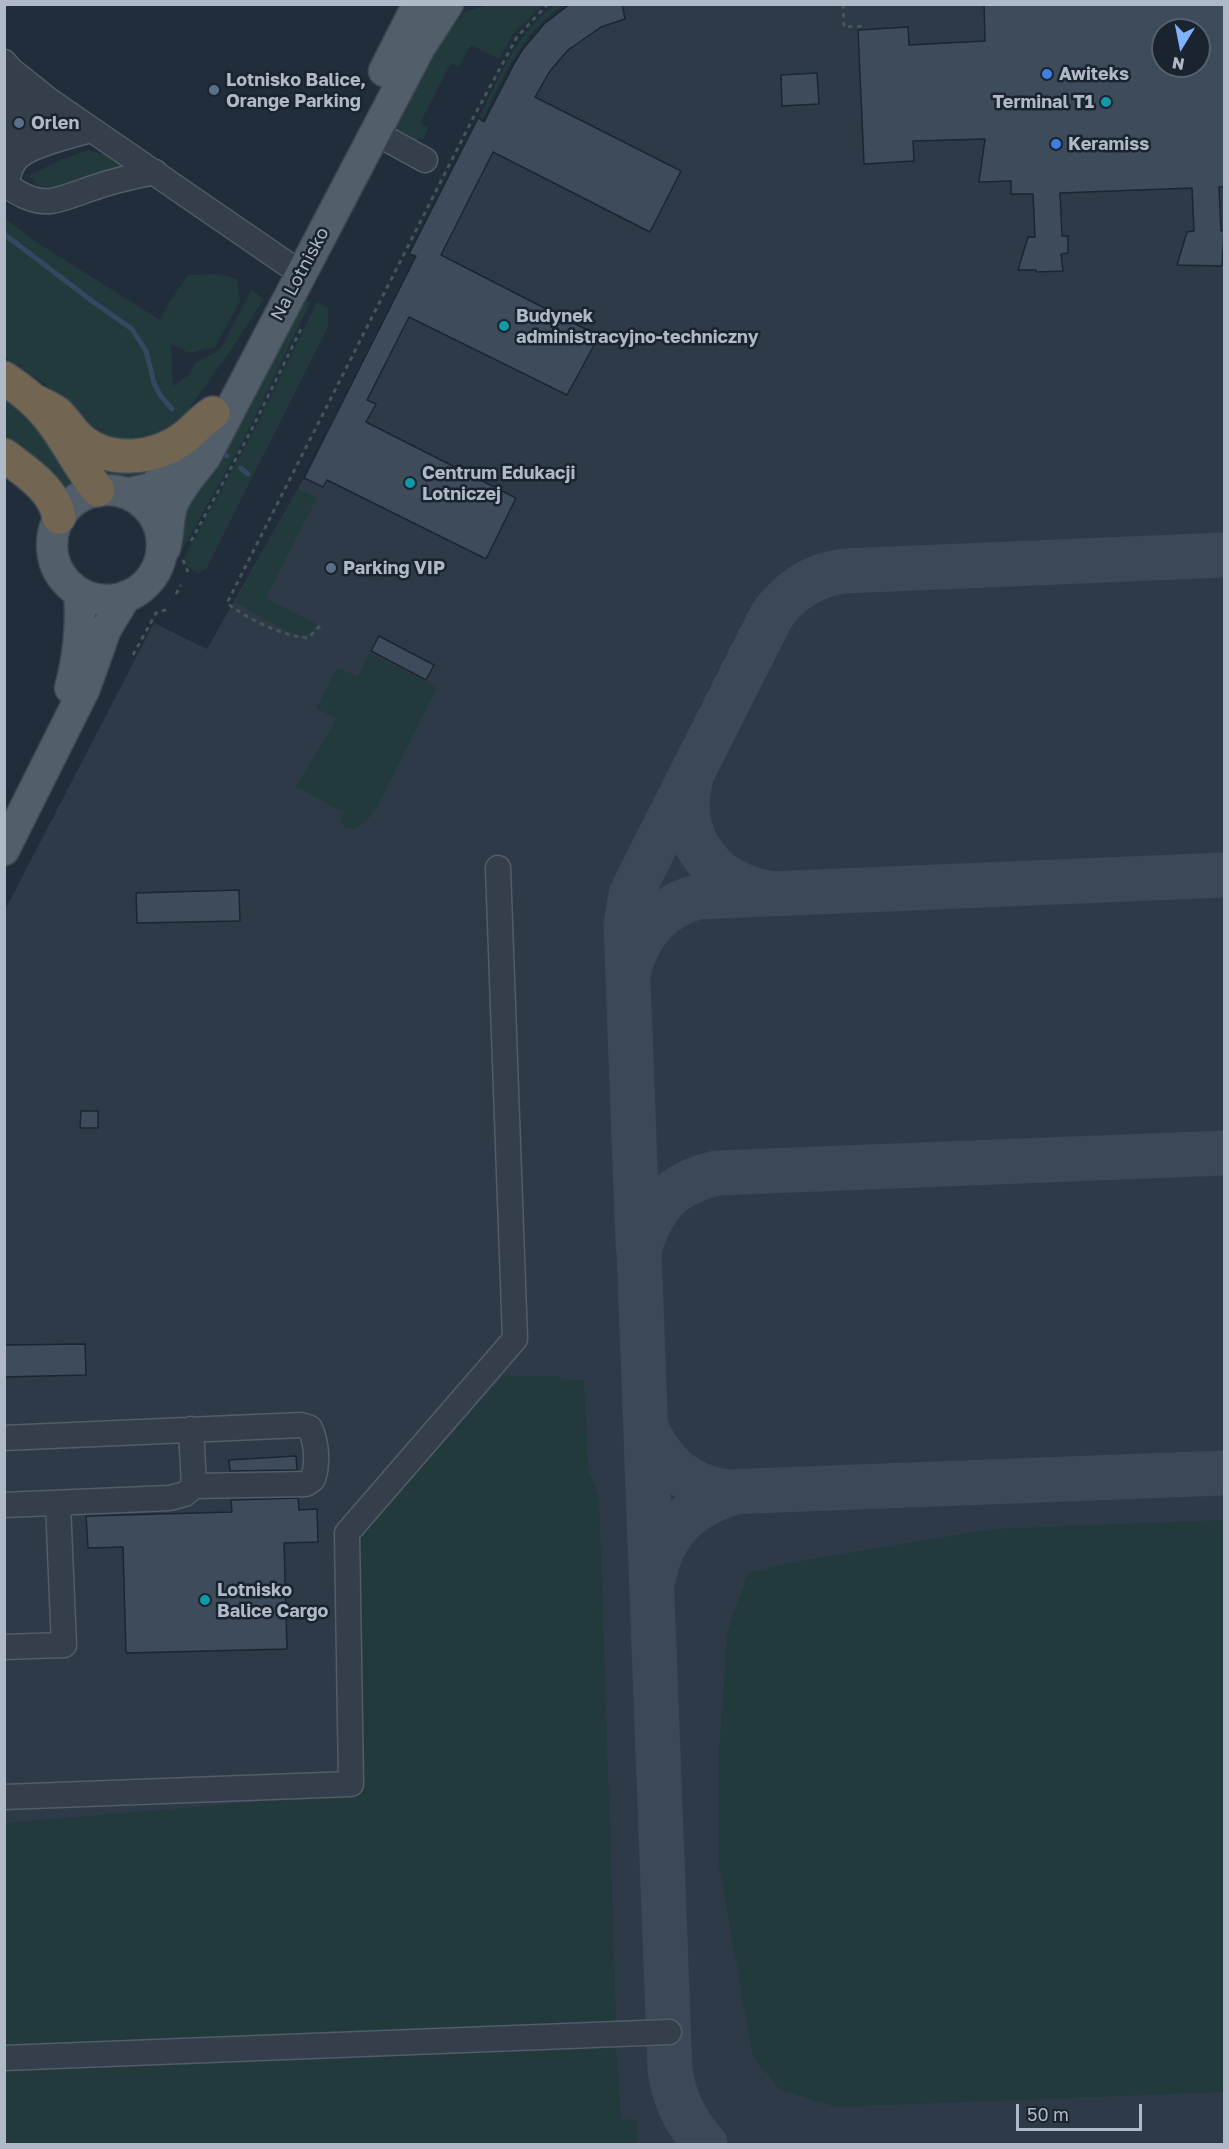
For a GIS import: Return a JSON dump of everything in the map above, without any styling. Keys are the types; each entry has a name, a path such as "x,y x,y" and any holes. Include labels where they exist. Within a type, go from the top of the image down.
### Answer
{"highway":[{"path":"4,378 33,400 57,413 80,440 93,448 111,454 147,455 174,444 213,413"},
{"path":"33,400 48,416 84,474 114,492"},
{"path":"4,456 44,488 57,506 59,517"}],"main road":[{"name":"Na Lotnisko","path":"114,492 145,491 159,483 192,446 213,413 340,154 418,4"},
{"name":"Na Lotnisko","path":"178,550 169,534 171,509 177,494 206,456 374,132 420,47 448,4"},
{"path":"114,492 141,501 178,550 162,561 144,587 126,596 105,599 79,593 66,584 59,576 51,548 59,517 70,503 79,497 114,492"},
{"path":"54,750 75,664 80,621 79,593"},
{"path":"4,850 85,688 106,629 126,596"}],"lane":[{"path":"4,62 91,130 286,264"},
{"path":"4,95 51,101"},
{"path":"4,113 27,105 51,101"},
{"path":"4,141 51,101"},
{"path":"91,130 26,152 11,165 6,183 23,195 37,200 51,201 113,181 155,172"},
{"path":"374,132 425,160"},
{"path":"4,1797 351,1784 346,1533 515,1339 498,868"},
{"path":"4,1438 301,1425 310,1428 315,1439 315,1471 313,1479 306,1484 194,1486 185,1494 170,1498 4,1505"},
{"path":"191,1429 194,1486"},
{"path":"4,1647 64,1645 58,1504"},
{"path":"4,2058 669,2032"}],"path":[{"path":"320,626 309,638 291,637 236,611 227,603 472,120 517,37 548,4"},
{"path":"843,4 844,27 865,26"},
{"path":"188,572 178,550 251,431 305,320"},
{"path":"176,594 181,585"},
{"path":"134,655 156,613 168,609"}],"shaded area":[{"path":"570,4 1224,5 1224,2144 5,2144 4,912 154,623 207,649 304,478 416,257 409,254 478,118 485,121 523,49 544,24"}],"green space":[{"path":"557,4 563,5 536,28 525,42 507,71 483,119 479,117 520,41 543,15"},
{"path":"488,5 543,5 513,34 499,59 471,45 459,67 451,63 420,123 428,128 424,138 413,141 402,135 396,129 396,119 440,44 464,12"},
{"path":"88,150 117,158 122,168 68,188 38,186 29,176 58,161"},
{"path":"4,218 41,245 160,320 188,275 218,274 237,279 240,301 215,347 189,353 171,344 173,386 190,374 195,363 220,350 252,289 263,300 233,347 170,435 118,446 85,430 47,385 5,357"},
{"path":"311,301 246,435 183,549 180,510 294,302"},
{"path":"317,302 328,308 328,327 206,569 198,573 188,567 184,557 256,427"},
{"path":"5,395 29,417 79,487 65,496 5,448"},
{"path":"86,453 144,464 159,476 123,485 105,480"},
{"path":"298,489 317,498 266,598 317,624 303,635 279,627 235,602"},
{"path":"369,653 437,687 376,809 366,821 350,829 344,828 341,821 344,812 296,787 336,719 316,708 337,668 358,676"},
{"path":"503,1376 560,1376 561,1381 584,1380 588,1468 599,1497 616,2018 608,2027 316,2040 307,2033 250,2035 237,2044 5,2053 4,1823 359,1793 354,1544"},
{"path":"1224,1520 1224,2092 836,2107 780,2090 753,2057 719,1865 719,1751 728,1630 748,1573 789,1563 993,1529"},
{"path":"603,2043 616,2048 621,2119 637,2120 638,2144 5,2144 4,2069 41,2069 58,2060"}],"building":[{"path":"570,4 622,4 625,19 601,27 568,50 550,71 535,97 681,171 650,232 493,152 441,255 599,336 567,395 409,317 367,400 376,404 366,422 516,498 486,559 327,480 323,487 304,478 416,256 409,254 478,118 484,122 523,49 544,24"},
{"name":"Terminal T1","path":"984,4 1224,4 1224,187 1219,187 1221,231 1224,230 1222,266 1177,265 1187,232 1194,231 1192,188 1060,193 1062,236 1068,236 1068,253 1061,254 1063,271 1036,272 1036,270 1018,270 1028,237 1035,237 1033,194 1011,194 1011,181 979,182 985,139 913,141 914,161 864,164 858,30 908,27 909,45 985,41"},
{"path":"817,73 819,104 782,106 781,75"},
{"path":"379,636 434,665 426,680 371,651"},
{"path":"239,890 240,921 137,923 136,893"},
{"path":"81,1111 98,1111 98,1128 80,1128"},
{"path":"85,1344 86,1375 4,1377 4,1345"},
{"path":"296,1456 297,1470 230,1471 229,1460"},
{"name":"Lotnisko Balice Cargo","path":"298,1498 299,1510 317,1509 318,1542 284,1543 287,1649 126,1653 123,1547 88,1548 86,1516 232,1512 231,1500"}],"waterway":[{"path":"4,234 132,329 146,351 154,383 160,395 172,409"},
{"path":"241,468 248,474"}],"taxiway":[{"path":"638,1245 626,925 631,895 772,615 779,606 795,591 813,580 844,571 1224,555"},
{"path":"691,778 688,818 701,852 726,877 763,892"},
{"path":"629,969 639,944 653,923 673,907 697,897 1224,875"},
{"path":"705,2144 692,2128 682,2110 674,2091 670,2070 639,1251 650,1221 665,1199 675,1191 717,1173 1224,1153"},
{"path":"646,1428 660,1453 677,1471 699,1484 726,1492 1224,1473"},
{"path":"654,1576 665,1545 672,1532 682,1521 706,1504 736,1492"}],"place":[{"name":"Awiteks","path":"1047,74"},
{"name":"Lotnisko Balice, Orange Parking","path":"214,90"},
{"name":"Terminal T1","path":"1106,102"},
{"name":"Orlen","path":"19,123"},
{"name":"Keramiss","path":"1056,144"},
{"name":"Budynek administracyjno-techniczny","path":"504,326"},
{"name":"Centrum Edukacji Lotniczej","path":"410,483"},
{"name":"Parking VIP","path":"331,568"},
{"name":"Lotnisko Balice Cargo","path":"205,1600"}]}
